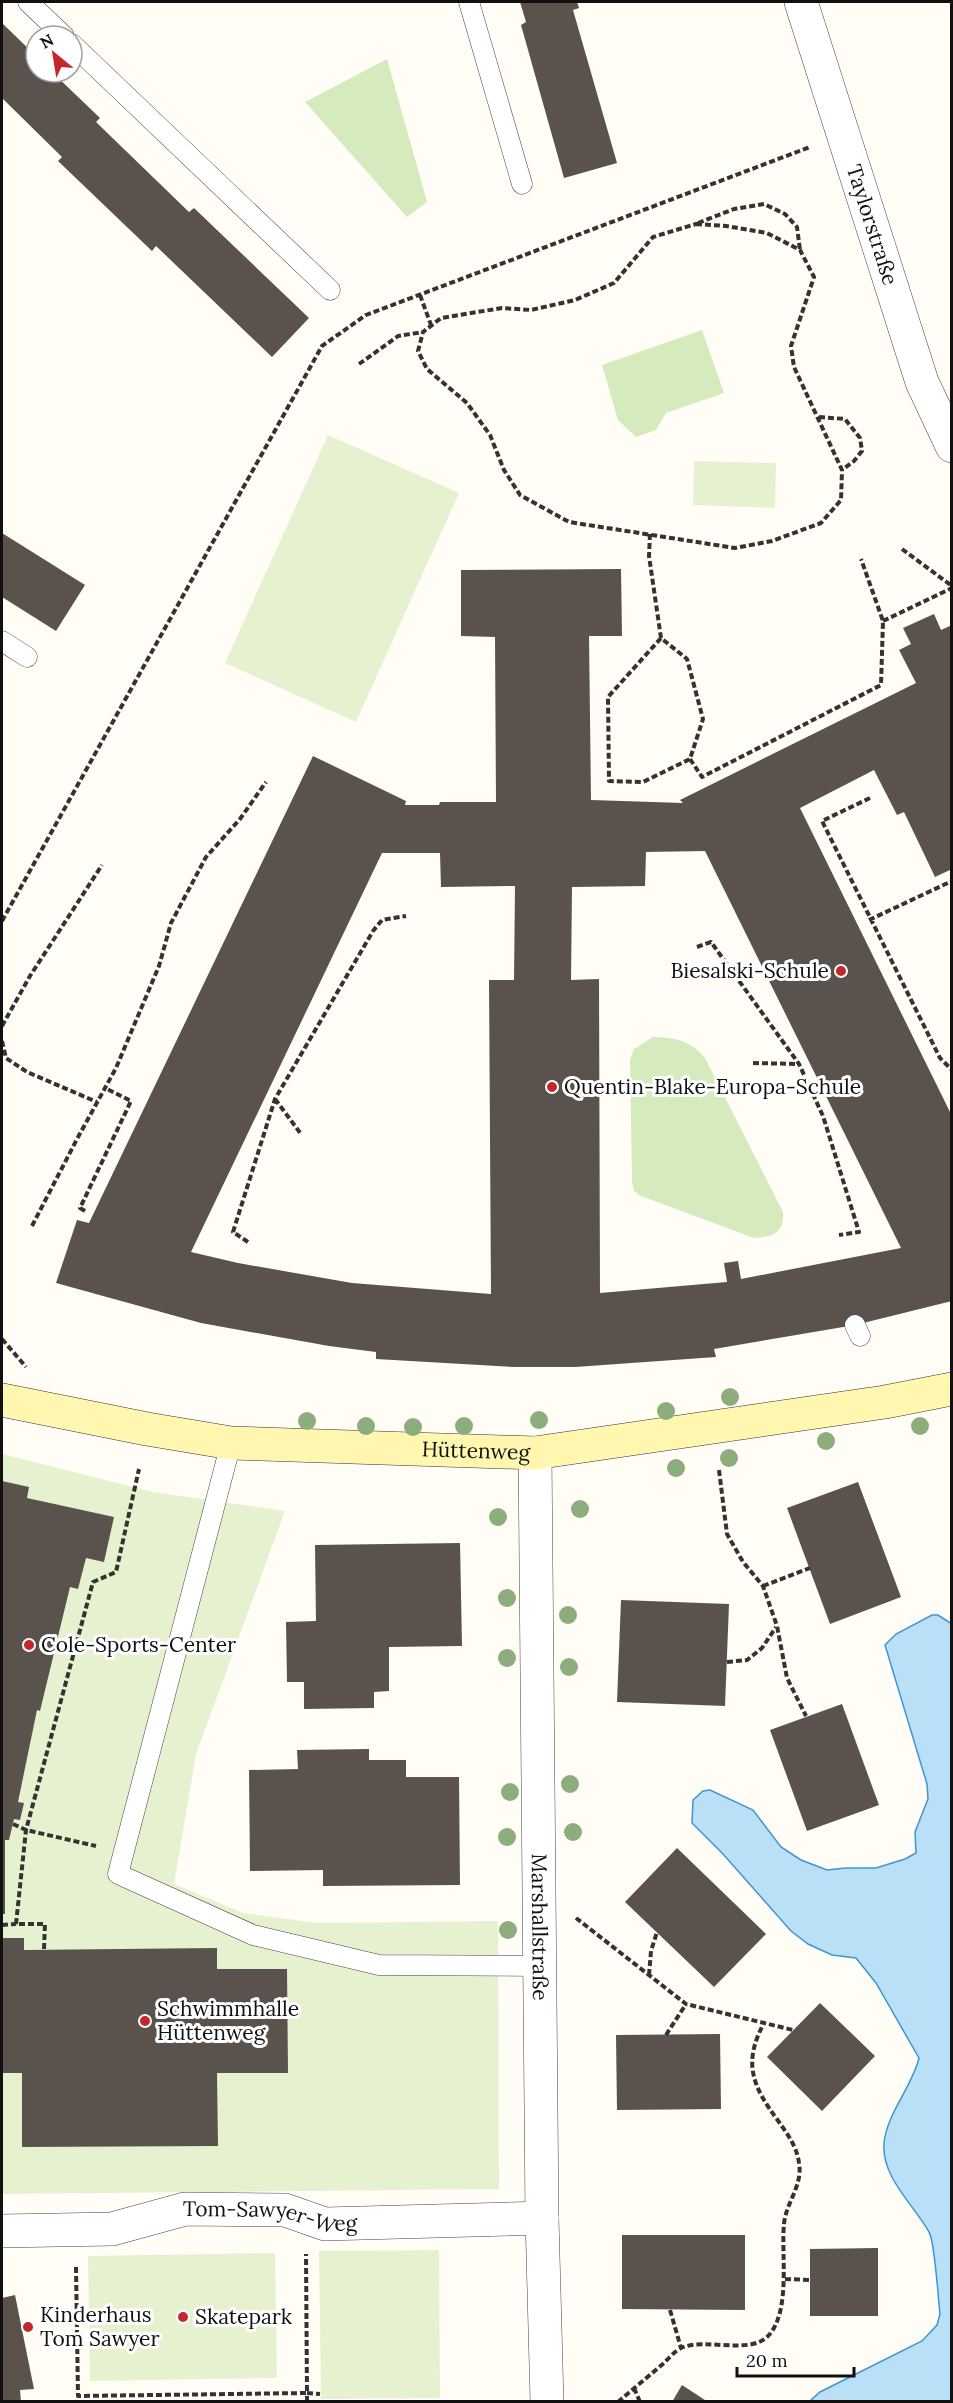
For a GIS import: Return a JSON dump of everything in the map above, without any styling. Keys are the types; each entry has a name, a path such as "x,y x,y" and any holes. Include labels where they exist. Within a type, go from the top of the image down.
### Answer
{"main road":[{"name":"Hüttenweg","path":"2,1400 135,1427 231,1443 535,1453 874,1404 951,1389"}],"street":[{"name":"Taylorstraße","path":"801,2 918,369 951,446"},
{"name":"Marshallstraße","path":"535,1453 542,2218 547,2402"},
{"name":"Tom-Sawyer-Weg","path":"2,2231 112,2229 185,2209 285,2210 325,2224 542,2218"}],"lane":[{"path":"28,2 51,24"},
{"path":"469,2 522,184"},
{"path":"84,55 330,290"},
{"path":"2,641 27,657"},
{"path":"231,1443 118,1874 254,1935 379,1965 540,1966"}],"path":[{"path":"2,921 322,346 366,315 811,146"},
{"path":"359,364 398,336 423,332 441,318 502,308 531,310 574,300 614,283 653,237 734,209 764,204 785,214 797,226 800,250 814,277 791,346 794,368 842,470 841,500 821,524 772,541 735,548 569,522 520,495 504,470 490,435 467,403 427,369 418,351 423,332"},
{"path":"696,224 767,233 800,250"},
{"path":"420,295 431,326"},
{"path":"819,417 845,419 860,438 861,451 854,461 842,470"},
{"path":"650,534 649,556 661,638 687,659 703,719 690,759 643,782 609,782 608,697 661,638"},
{"path":"883,621 951,587 902,549"},
{"path":"690,759 702,777 881,685 883,621 861,559"},
{"path":"32,1226 116,1068 159,966 171,923 206,857 240,819 266,782"},
{"path":"870,798 822,821 869,920 940,1058 951,1070"},
{"path":"2,1026 30,976 102,865"},
{"path":"869,920 951,881"},
{"path":"248,1242 233,1232 274,1099 373,931 382,920 406,916"},
{"path":"697,948 711,942 799,1064 823,1116 859,1232 839,1235"},
{"path":"2,1041 6,1058 27,1072 97,1102"},
{"path":"753,1063 799,1064"},
{"path":"85,1211 80,1208 131,1101 105,1089"},
{"path":"274,1099 301,1134"},
{"path":"2,1339 26,1367"},
{"path":"16,1924 26,1830 93,1581 116,1572 139,1469"},
{"path":"718,1470 727,1534 744,1562 763,1586 777,1626 787,1678 806,1716"},
{"path":"763,1586 810,1568"},
{"path":"727,1662 747,1660 762,1648 777,1626"},
{"path":"13,1824 26,1830 124,1852"},
{"path":"576,1918 686,2004 793,2030"},
{"path":"2,1925 45,1924 44,1949"},
{"path":"649,1976 651,1951 657,1932"},
{"path":"666,2035 686,2004"},
{"path":"618,2402 681,2348 697,2345 754,2344 769,2336 777,2322 785,2279 784,2222 799,2183 799,2162 793,2141 760,2095 751,2068 754,2042 764,2023"},
{"path":"306,2217 307,2402"},
{"path":"75,2230 78,2402"},
{"path":"785,2279 810,2280"},
{"path":"669,2310 681,2348"},
{"path":"634,2388 640,2402"},
{"path":"78,2396 320,2394"}],"green space":[{"path":"387,59 427,202 407,217 305,102"},
{"path":"702,330 724,393 666,413 656,430 636,437 618,420 602,365"},
{"path":"328,435 459,493 356,722 225,663"},
{"path":"694,461 776,463 775,508 693,505"},
{"path":"653,1037 682,1041 700,1052 705,1058 783,1212 782,1225 772,1235 754,1238 641,1196 634,1191 630,1059 634,1049"},
{"path":"2,1454 153,1492 285,1511 196,1754 174,1884 243,1913 317,1923 498,1921 499,2189 2,2194"},
{"path":"439,2250 440,2398 321,2399 319,2251"},
{"name":"Skatepark","path":"275,2253 277,2378 90,2381 88,2256"}],"water":[{"path":"932,1615 938,1615 952,1624 951,2401 810,2401 820,2392 922,2341 937,2325 940,2314 931,2238 923,2222 893,2179 884,2155 886,2132 919,2058 876,1983 856,1958 832,1955 808,1944 791,1931 723,1854 692,1823 693,1800 703,1791 710,1790 753,1810 781,1847 801,1860 827,1870 876,1868 916,1853 915,1832 928,1799 927,1784 885,1645 896,1634"}],"building":[{"path":"520,2 577,2 579,8 573,10 617,163 564,178 521,25 526,22"},
{"path":"2,23 24,44 24,84 65,84 100,118 96,122 189,212 194,208 309,318 272,357 156,246 152,251 58,161 62,157 2,98"},
{"path":"2,533 85,585 56,631 2,597"},
{"path":"621,569 622,636 589,636 591,800 683,803 680,800 916,683 899,650 911,644 903,628 934,614 941,630 952,625 952,869 935,877 904,812 897,815 874,770 800,808 952,1116 952,1301 855,1325 714,1349 716,1357 575,1367 513,1367 376,1359 376,1352 201,1323 56,1283 77,1220 89,1223 313,756 406,801 405,805 439,805 440,802 496,802 495,637 461,636 461,570","holes":["705,851 901,1248 741,1279 738,1261 724,1263 727,1282 600,1293 599,979 571,980 572,887 645,886 646,852","382,853 440,853 441,887 515,886 514,980 489,980 491,1294 352,1283 238,1263 191,1252"]},
{"name":"Cole-Sports-Center","path":"2,1481 29,1487 27,1498 114,1517 104,1562 86,1558 78,1589 70,1587 40,1711 37,1710 18,1802 24,1803 20,1820 14,1819 9,1840 5,1840 5,1914 2,1914"},
{"path":"858,1482 901,1597 830,1624 787,1508"},
{"path":"460,1543 462,1646 389,1647 389,1691 374,1692 374,1708 304,1709 304,1682 287,1682 286,1622 316,1621 315,1545"},
{"path":"621,1600 729,1604 725,1706 617,1702"},
{"path":"842,1704 879,1805 807,1831 770,1730"},
{"path":"369,1749 369,1760 406,1760 406,1777 459,1777 460,1885 323,1886 323,1870 250,1871 249,1770 298,1769 297,1750"},
{"path":"677,1848 766,1934 714,1987 625,1902"},
{"name":"Schwimmhalle Hüttenweg","path":"2,1938 24,1938 24,1950 217,1948 217,1969 287,1969 288,2073 217,2073 218,2146 22,2147 22,2073 2,2073"},
{"path":"820,2003 875,2056 822,2111 767,2057"},
{"path":"720,2034 721,2109 617,2110 616,2035"},
{"path":"622,2235 745,2235 745,2310 622,2309"},
{"path":"878,2248 878,2316 810,2316 810,2249"},
{"path":"15,2295 34,2389 20,2390 21,2402 2,2402 2,2298"},
{"path":"682,2385 708,2402 672,2402"}],"place":[{"name":"Biesalski-Schule","path":"841,971"},
{"name":"Quentin-Blake-Europa-Schule","path":"552,1087"},
{"name":"Cole-Sports-Center","path":"29,1645"},
{"name":"Schwimmhalle Hüttenweg","path":"145,2021"},
{"name":"Skatepark","path":"183,2317"},
{"name":"Kinderhaus Tom Sawyer","path":"28,2327"}]}
